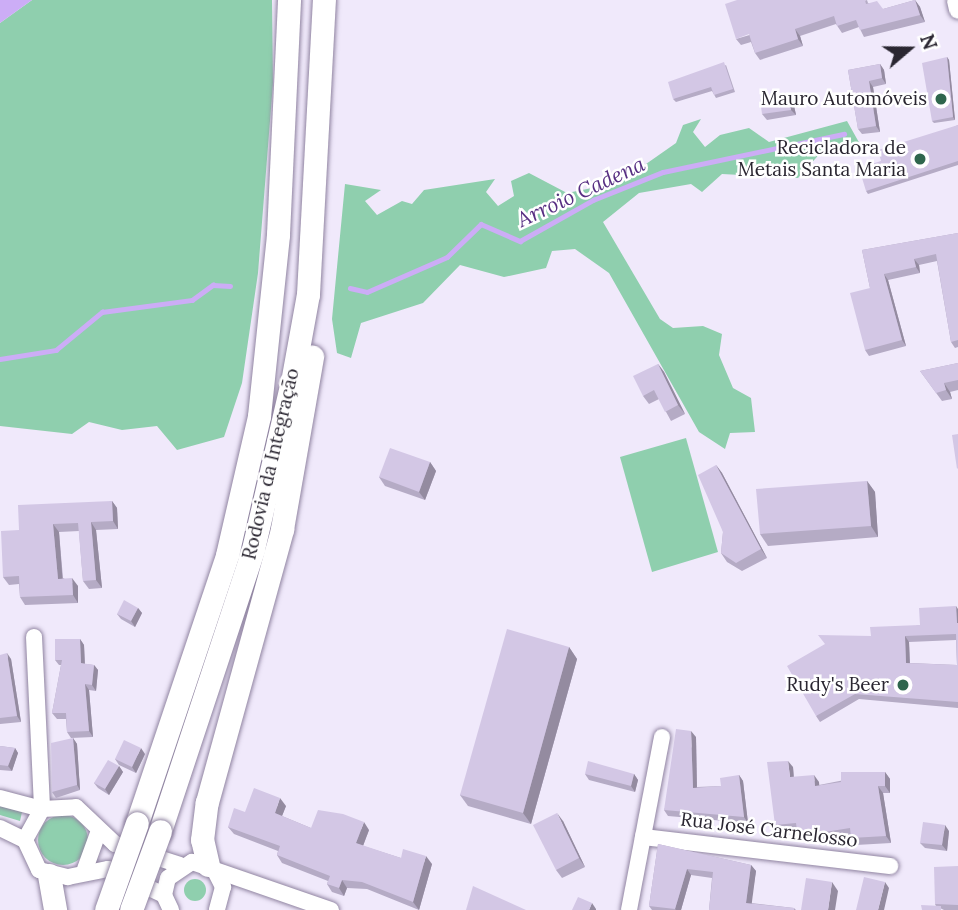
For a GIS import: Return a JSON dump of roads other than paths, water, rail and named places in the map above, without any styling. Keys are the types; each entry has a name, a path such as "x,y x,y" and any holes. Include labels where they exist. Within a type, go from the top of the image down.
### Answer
{"highway":[{"name":"Rodovia da Integração","path":"106,910 227,555 256,429 278,234 289,0"},
{"name":"Rodovia da Integração","path":"131,910 160,831 253,549 308,294 324,0"},
{"path":"212,868 202,840 206,802 295,463 313,351 308,294"},
{"path":"49,875 55,910"}],"main road":[{"path":"956,0 958,9"}],"street":[{"path":"34,637 42,809 25,840 31,862 49,875 68,877 85,869 108,869 168,902 168,878 180,865"},
{"path":"629,910 662,737"},
{"path":"0,798 42,809 76,807 98,833 180,865 212,868 331,910"},
{"path":"0,828 25,840"},
{"path":"85,869 98,833"},
{"name":"Rua José Carnelosso","path":"643,837 890,866"},
{"path":"212,868 223,887 219,910"}],"waterway":[{"name":"Arroio Cadena","path":"350,288 367,292 447,257 481,224 520,241 593,200 663,172 844,134"},
{"name":"Arroio Cadena","path":"0,359 56,350 102,312 192,300 213,285 230,286"}],"place":[{"name":"Mauro Automóveis","path":"941,99"},
{"name":"Recicladora de Metais Santa Maria","path":"920,159"},
{"name":"Rudy's Beer","path":"903,685"}]}
